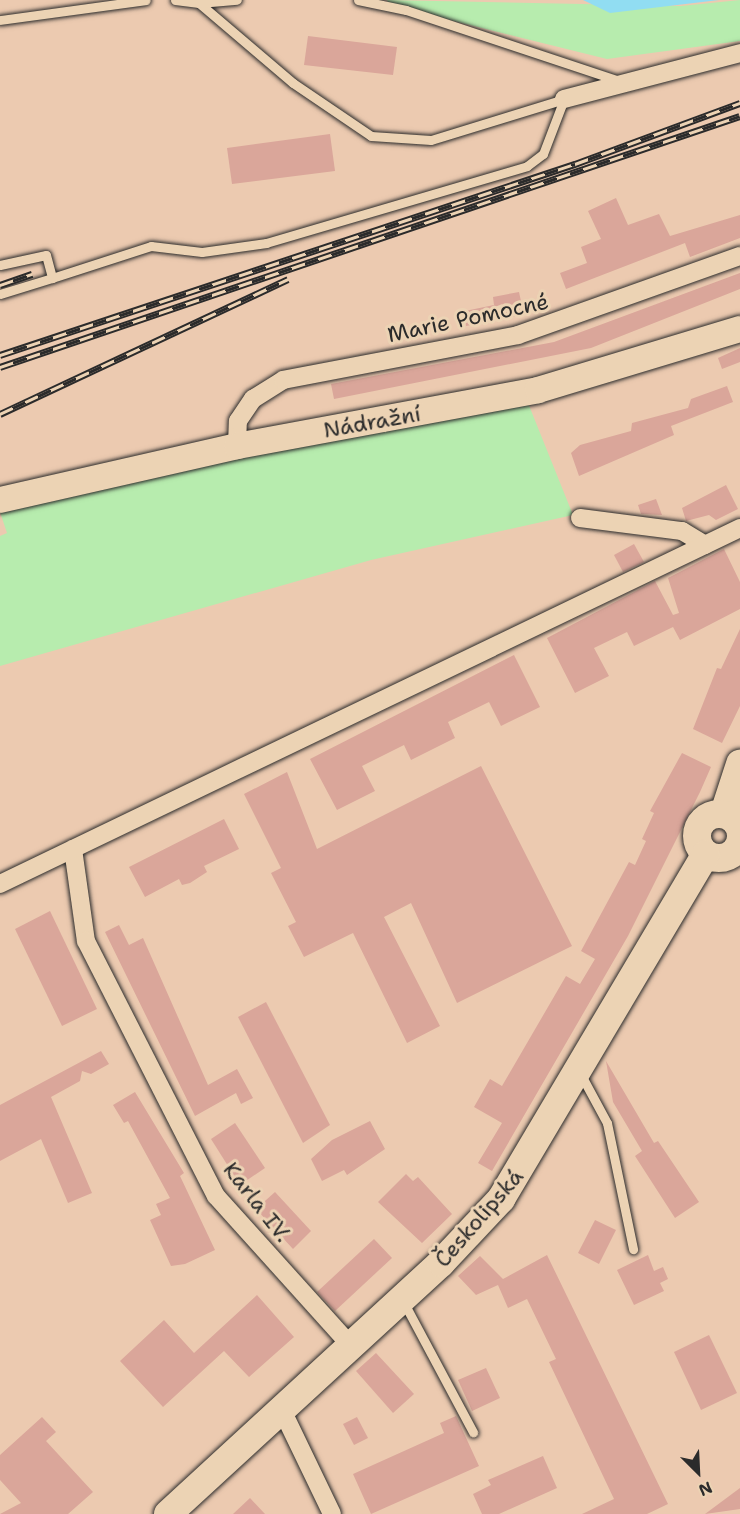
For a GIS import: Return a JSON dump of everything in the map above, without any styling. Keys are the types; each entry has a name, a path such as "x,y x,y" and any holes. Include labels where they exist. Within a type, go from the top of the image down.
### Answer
{"main road":[{"name":"Nádražní","path":"0,500 237,446 538,390 740,329"},
{"path":"736,829 712,814 700,826 699,845 706,854 723,858 736,829 740,764"},
{"name":"Českolipská","path":"168,1514 401,1299 501,1199 706,854"}],"street":[{"path":"564,99 740,53"},
{"name":"Marie Pomocné","path":"237,446 238,421 253,399 283,380 558,324 740,256"},
{"path":"580,518 682,531 705,545"},
{"path":"0,884 740,528"},
{"name":"Karla IV.","path":"74,849 86,941 149,1071 216,1196 351,1346"},
{"path":"282,1410 332,1514"}],"lane":[{"path":"0,20 146,0"},
{"path":"175,0 199,3 237,0"},
{"path":"358,0 406,10 622,82"},
{"path":"199,3 293,83 371,136 431,140 564,99"},
{"path":"0,294 151,246 202,252 266,243 527,166 543,153 564,99"},
{"path":"0,265 46,255 52,278"},
{"path":"579,1071 607,1123 633,1249"},
{"path":"401,1299 472,1432"}],"green space":[{"path":"387,0 681,6 740,0 740,41 607,59 389,5"},
{"path":"528,403 573,515 371,560 0,666 0,536 7,533 0,512 117,479"}],"water":[{"path":"583,0 719,0 610,13"}],"building":[{"path":"308,36 397,47 393,75 304,65"},
{"path":"330,134 335,171 232,184 227,148"},
{"path":"616,198 628,225 659,214 670,236 740,215 740,238 690,257 685,243 566,289 560,273 587,263 581,247 601,239 588,211"},
{"path":"740,273 740,289 591,348 334,399 331,384 554,342"},
{"path":"519,292 524,315 466,326 465,311 494,305 493,297"},
{"path":"740,348 740,362 722,369 718,358"},
{"path":"727,386 733,402 671,426 674,435 579,476 571,453 580,445 631,431 632,423 688,408 691,399"},
{"path":"726,485 738,509 716,520 709,515 686,521 682,508"},
{"path":"656,499 662,515 641,514 638,505"},
{"path":"634,544 644,562 623,572 614,555"},
{"path":"724,549 740,582 740,609 680,640 673,627 634,646 627,632 594,648 609,676 575,693 547,638 655,581 673,615 679,613 668,578"},
{"path":"740,629 740,706 722,743 693,729 717,668 721,669"},
{"path":"514,655 540,707 501,726 489,702 448,722 455,738 411,760 404,745 362,766 375,791 337,810 310,759"},
{"path":"682,753 711,767 700,792 628,936 492,1171 478,1163 502,1123 474,1107 490,1079 502,1086 566,976 580,984 595,959 581,951 629,862 635,865 646,841 642,839 654,813 650,811"},
{"path":"481,766 572,946 457,1003 411,903 384,917 440,1026 407,1043 353,933 304,957 288,926 296,922 271,873 281,868 244,794 287,772 317,849"},
{"path":"224,819 239,849 204,866 207,872 190,883 182,885 179,879 145,897 129,867"},
{"path":"50,911 97,1009 62,1026 15,929"},
{"path":"119,925 129,945 143,938 208,1085 237,1069 253,1098 241,1104 236,1093 195,1116 105,932"},
{"path":"266,1002 330,1125 303,1143 238,1017"},
{"path":"101,1051 109,1064 91,1074 82,1071 80,1081 51,1097 92,1193 68,1203 41,1139 0,1161 0,1105"},
{"path":"606,1061 654,1143 658,1141 699,1202 675,1218 635,1156 642,1151 613,1102"},
{"path":"135,1092 184,1173 180,1176 215,1250 185,1264 171,1266 150,1220 161,1215 156,1204 170,1198 128,1121 124,1123 113,1105"},
{"path":"370,1121 385,1149 347,1175 344,1170 322,1181 311,1159 332,1140"},
{"path":"235,1123 265,1168 240,1185 211,1139"},
{"path":"406,1174 413,1181 418,1177 452,1214 422,1243 378,1202"},
{"path":"275,1192 311,1231 293,1249 256,1209"},
{"path":"595,1220 616,1230 599,1264 578,1253"},
{"path":"374,1239 392,1258 335,1311 317,1292"},
{"path":"547,1255 668,1504 647,1514 582,1514 614,1499 549,1362 556,1359 527,1299 508,1308 498,1285 476,1295 458,1276 480,1256 503,1279"},
{"path":"648,1255 654,1271 663,1267 668,1279 660,1283 664,1291 634,1305 617,1270"},
{"path":"257,1295 294,1337 249,1377 224,1351 163,1407 120,1361 164,1320 194,1353"},
{"path":"709,1335 737,1393 701,1410 674,1352"},
{"path":"376,1353 414,1394 393,1413 356,1371"},
{"path":"486,1368 500,1398 472,1411 458,1380"},
{"path":"456,1416 479,1466 371,1514 353,1474 444,1433 440,1423"},
{"path":"42,1417 56,1432 46,1441 93,1492 68,1514 0,1514 21,1503 0,1480 0,1455"},
{"path":"357,1417 368,1438 354,1445 343,1424"},
{"path":"543,1456 557,1488 499,1514 482,1514 473,1494 491,1485 488,1480"},
{"path":"740,1488 740,1509 705,1514"},
{"path":"250,1498 265,1514 233,1514"}],"railway":[{"path":"0,355 575,164 740,103"},
{"path":"0,367 740,116"},
{"path":"0,285 32,274"},
{"path":"0,414 288,279"}]}
